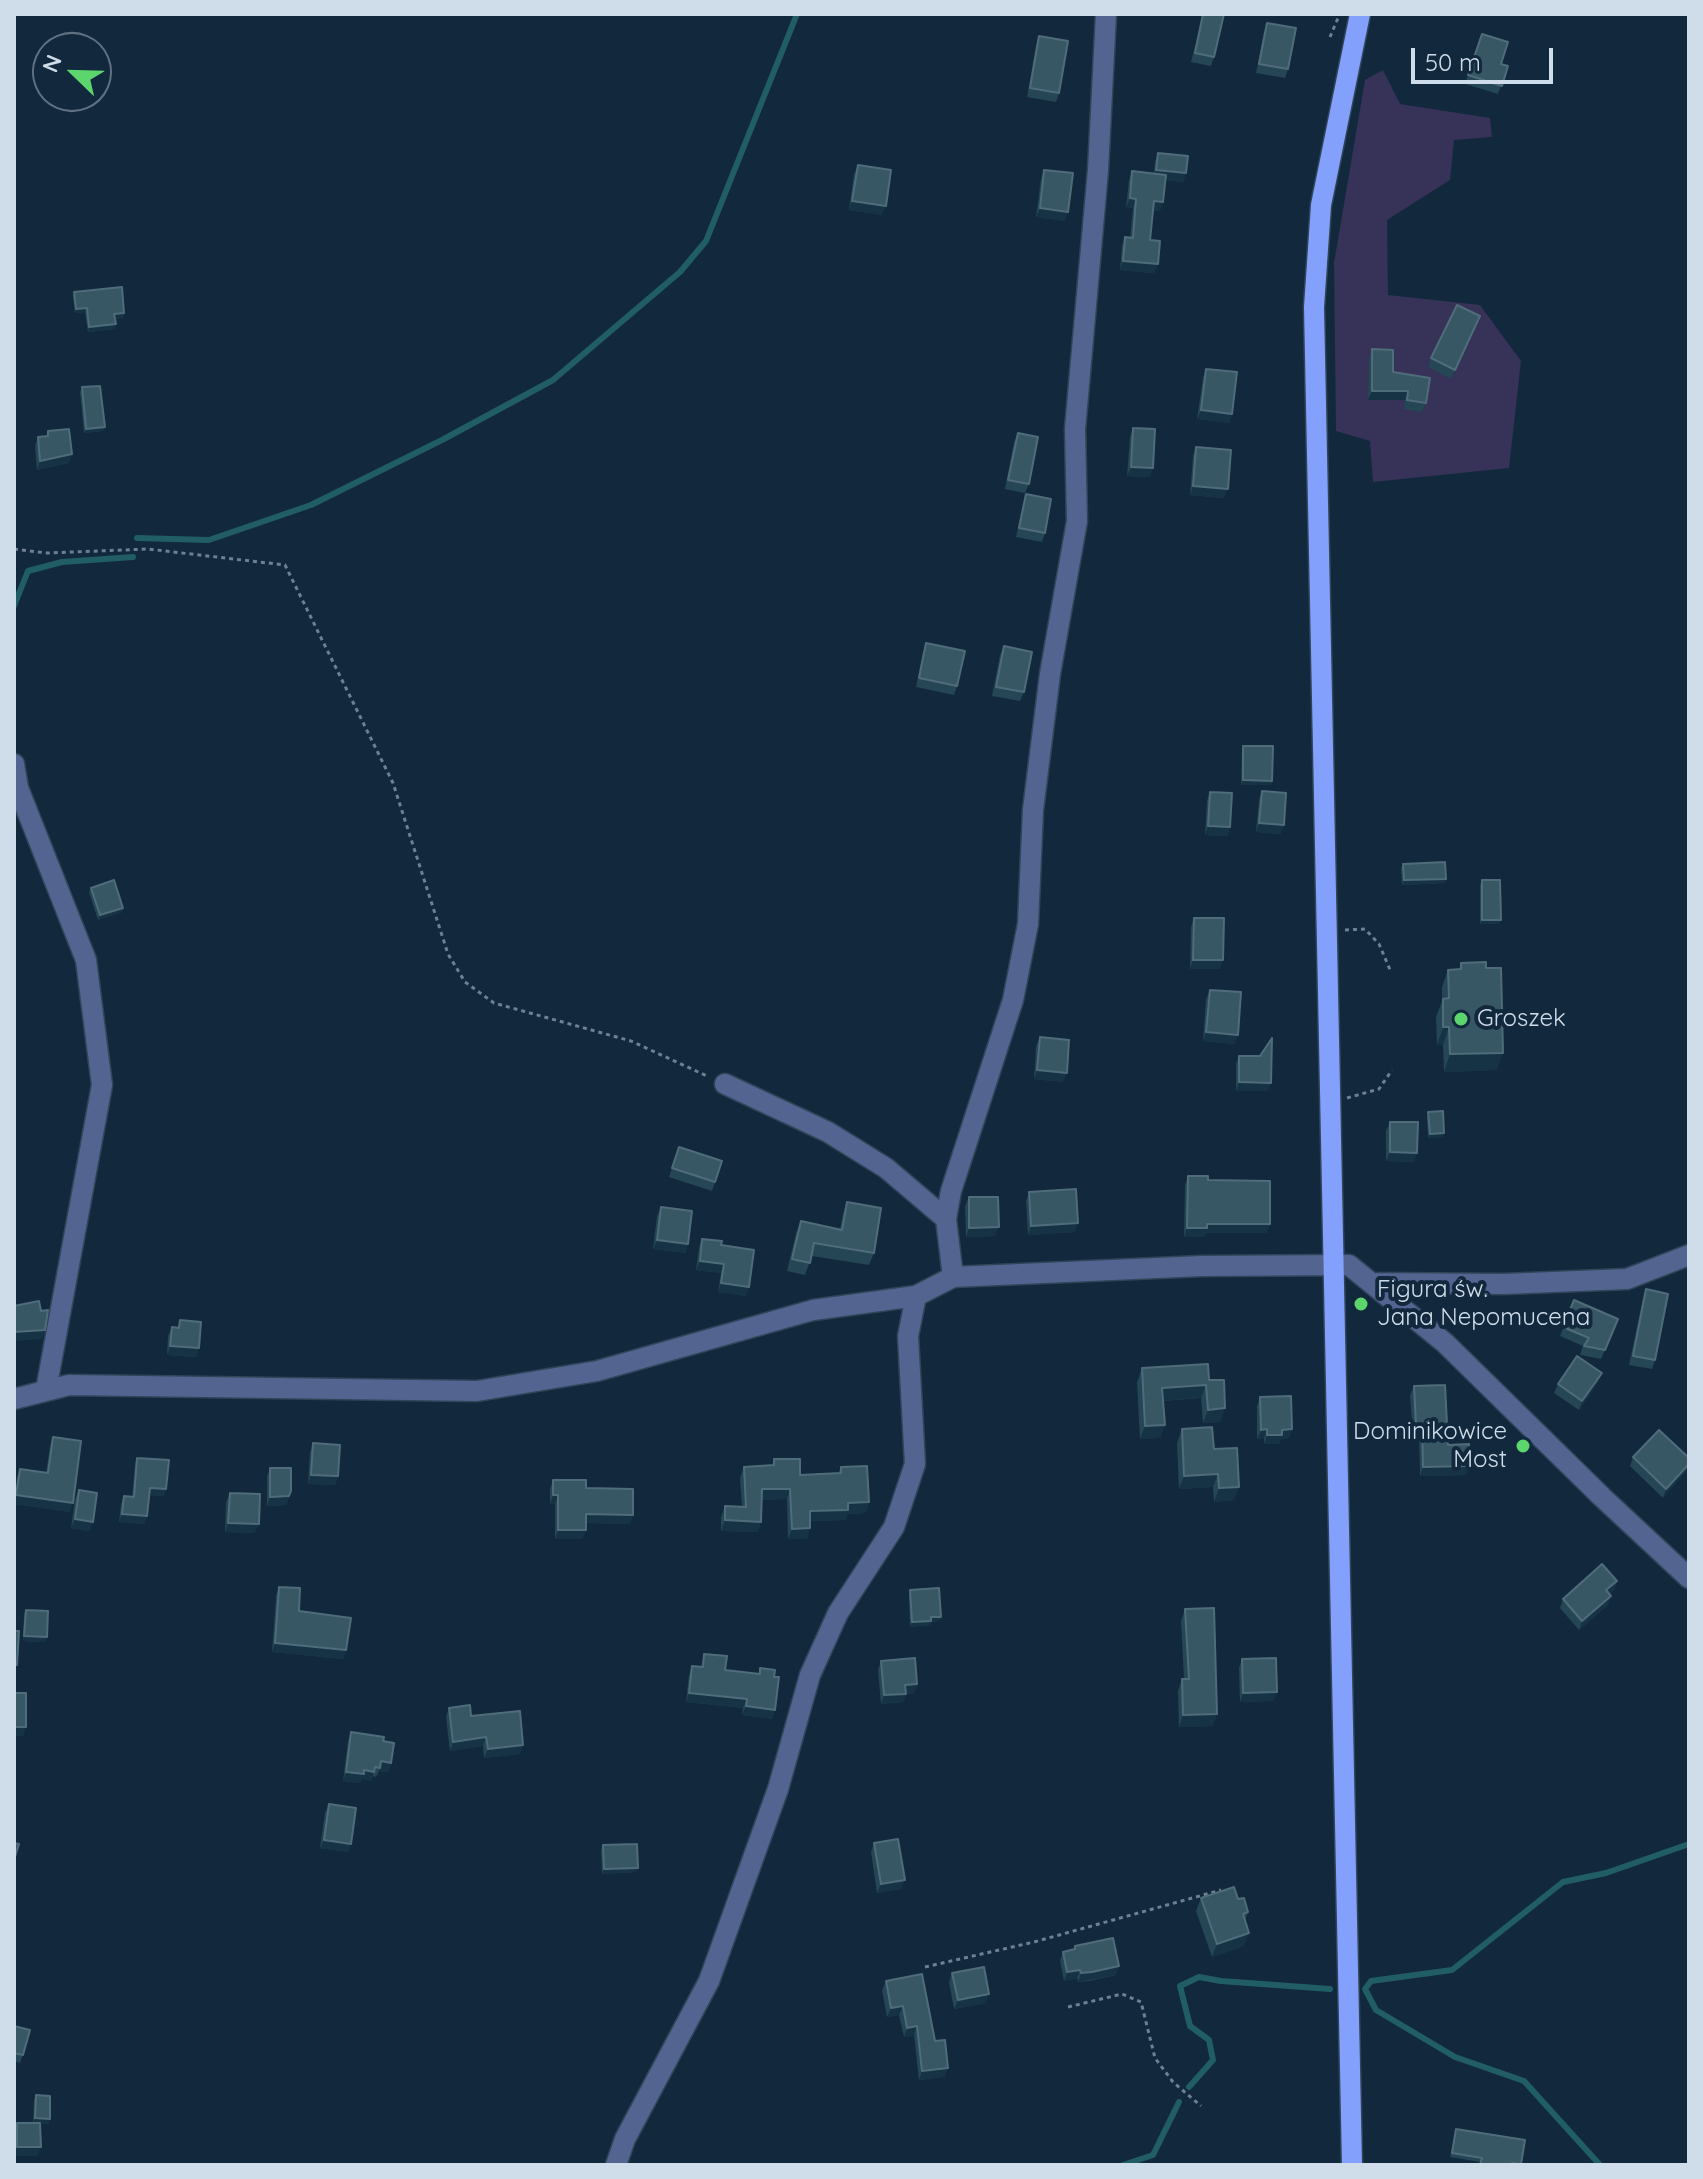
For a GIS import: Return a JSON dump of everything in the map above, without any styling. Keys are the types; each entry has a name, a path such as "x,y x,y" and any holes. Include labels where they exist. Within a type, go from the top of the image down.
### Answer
{"main road":[{"path":"1352,2165 1315,451 1315,260 1321,205 1360,14"}],"street":[{"path":"953,1277 946,1219 951,1191 1013,1000 1028,924 1033,810 1046,704 1077,521 1075,429 1098,170 1106,14"},
{"path":"14,764 18,788 86,960 102,1085 46,1390"},
{"path":"725,1084 828,1132 886,1168 946,1219"},
{"path":"1373,1283 1504,1284 1627,1279 1689,1255"},
{"path":"15,1401 69,1385 477,1391 597,1371 813,1310 916,1296 953,1277 1202,1266 1349,1265 1445,1343 1689,1578"},
{"path":"616,2165 625,2139 709,1981 778,1789 810,1675 838,1613 894,1527 915,1464 908,1336 916,1296"}],"path":[{"path":"1330,37 1338,17"},
{"path":"14,549 47,553 148,549 285,565 393,783 448,954 465,982 494,1003 631,1041 725,1084"},
{"path":"1325,931 1365,929 1379,944 1391,972"},
{"path":"1329,1099 1356,1098 1379,1089 1392,1070"},
{"path":"925,1967 1034,1942 1221,1890"},
{"path":"1068,2007 1122,1994 1141,2002 1155,2058 1173,2082 1201,2106"}],"shaded area":[{"path":"1383,70 1400,104 1490,118 1492,137 1454,140 1450,180 1387,220 1388,295 1480,305 1521,361 1509,468 1373,482 1370,441 1336,431 1334,263 1365,80"}],"building":[{"path":"1203,14 1224,14 1214,57 1195,53"},
{"path":"1267,23 1296,28 1288,69 1259,64"},
{"path":"1482,34 1508,42 1501,64 1508,66 1502,86 1468,75"},
{"path":"1039,36 1068,41 1059,93 1030,88"},
{"path":"1158,153 1188,156 1186,173 1156,170"},
{"path":"858,165 891,170 886,206 852,201"},
{"path":"1044,170 1073,173 1068,212 1040,208"},
{"path":"1132,171 1166,175 1163,202 1154,201 1150,240 1160,241 1158,264 1123,261 1125,237 1133,238 1136,199 1130,198"},
{"path":"122,287 124,313 114,314 116,324 89,327 87,308 76,309 74,292"},
{"path":"1457,305 1480,316 1455,370 1431,358"},
{"path":"1372,349 1393,350 1393,372 1430,378 1426,403 1407,400 1408,391 1372,391"},
{"path":"1206,369 1237,372 1232,414 1201,410"},
{"path":"100,386 105,427 86,429 82,387"},
{"path":"1133,428 1155,429 1153,468 1131,467"},
{"path":"69,429 72,454 40,461 38,437 48,436 48,431"},
{"path":"1018,433 1038,437 1029,484 1008,480"},
{"path":"1196,447 1231,450 1228,489 1193,486"},
{"path":"1026,494 1051,499 1045,533 1019,528"},
{"path":"926,643 965,651 957,686 919,678"},
{"path":"1004,646 1032,652 1024,692 996,687"},
{"path":"1243,746 1273,746 1272,781 1243,780"},
{"path":"1262,791 1286,793 1284,825 1259,823"},
{"path":"1210,792 1232,793 1230,827 1208,826"},
{"path":"1445,862 1446,879 1404,880 1403,864"},
{"path":"114,880 123,908 100,915 91,888"},
{"path":"1482,880 1500,880 1501,920 1482,920"},
{"path":"1194,918 1224,918 1223,960 1193,960"},
{"path":"1486,962 1486,968 1501,968 1503,1053 1450,1054 1449,1027 1443,1027 1443,999 1449,998 1448,970 1461,969 1461,963"},
{"path":"1210,990 1241,992 1238,1035 1206,1032"},
{"path":"1040,1037 1069,1040 1067,1073 1037,1070"},
{"path":"1272,1038 1271,1083 1239,1082 1239,1056 1260,1056"},
{"path":"1443,1111 1444,1133 1430,1134 1428,1112"},
{"path":"1390,1122 1418,1122 1417,1153 1390,1152"},
{"path":"679,1147 722,1161 715,1182 672,1168"},
{"path":"1188,1176 1208,1176 1208,1180 1270,1181 1270,1224 1207,1224 1207,1228 1187,1228"},
{"path":"1076,1189 1078,1223 1031,1226 1029,1192"},
{"path":"969,1197 998,1197 999,1227 969,1228"},
{"path":"847,1202 881,1208 874,1253 814,1243 810,1263 792,1259 801,1221 842,1230"},
{"path":"661,1207 692,1211 688,1244 657,1240"},
{"path":"702,1239 754,1250 749,1287 721,1283 724,1264 700,1261"},
{"path":"1646,1289 1668,1294 1655,1360 1633,1356"},
{"path":"1574,1300 1618,1319 1605,1350 1584,1346 1589,1338 1563,1327"},
{"path":"39,1301 41,1311 48,1310 45,1330 14,1332 14,1306"},
{"path":"180,1320 201,1322 199,1348 170,1346 172,1327 179,1328"},
{"path":"1577,1356 1602,1373 1582,1401 1558,1384"},
{"path":"1208,1364 1209,1380 1224,1380 1225,1408 1208,1410 1206,1385 1162,1388 1165,1425 1145,1426 1142,1368"},
{"path":"1445,1385 1448,1445 1469,1444 1469,1466 1423,1467 1422,1426 1416,1426 1414,1386"},
{"path":"1291,1396 1292,1429 1282,1430 1282,1435 1267,1435 1267,1429 1261,1430 1260,1397"},
{"path":"1212,1427 1214,1449 1237,1448 1239,1487 1219,1488 1218,1474 1184,1476 1182,1429"},
{"path":"1659,1430 1689,1458 1689,1464 1666,1489 1633,1457"},
{"path":"53,1437 81,1441 73,1503 16,1495 20,1469 48,1473"},
{"path":"313,1443 340,1445 338,1476 311,1475"},
{"path":"137,1458 169,1460 166,1489 150,1488 147,1516 122,1514 124,1496 134,1497"},
{"path":"774,1459 800,1459 800,1475 841,1473 841,1467 867,1466 869,1502 848,1503 848,1510 810,1511 810,1528 792,1529 790,1489 762,1489 761,1522 725,1520 725,1506 746,1507 744,1467 774,1465"},
{"path":"270,1468 291,1468 289,1496 270,1497"},
{"path":"553,1480 586,1480 586,1488 633,1489 633,1515 586,1514 586,1530 558,1530 558,1495 553,1495"},
{"path":"79,1490 97,1493 93,1522 75,1519"},
{"path":"230,1493 260,1494 259,1524 228,1523"},
{"path":"1602,1564 1617,1581 1606,1590 1611,1596 1582,1621 1563,1599"},
{"path":"279,1587 300,1588 299,1611 351,1618 346,1650 275,1643"},
{"path":"939,1588 941,1617 912,1622 910,1590"},
{"path":"1214,1608 1217,1714 1183,1715 1182,1679 1189,1679 1185,1609"},
{"path":"26,1610 48,1611 47,1637 24,1636"},
{"path":"14,1631 19,1631 17,1665 14,1665"},
{"path":"704,1654 727,1656 725,1670 760,1674 760,1668 775,1670 774,1677 779,1677 775,1710 746,1706 747,1699 689,1693 692,1666 703,1667"},
{"path":"915,1658 917,1684 905,1685 906,1694 884,1695 881,1661"},
{"path":"1276,1658 1277,1692 1243,1693 1242,1659"},
{"path":"14,1693 26,1693 26,1727 14,1727"},
{"path":"470,1705 471,1716 520,1711 523,1745 488,1749 486,1737 453,1742 449,1708"},
{"path":"351,1732 384,1737 383,1741 394,1743 391,1763 381,1761 380,1768 375,1767 374,1772 364,1770 364,1774 346,1772"},
{"path":"329,1804 356,1808 351,1844 324,1840"},
{"path":"898,1839 905,1880 881,1884 874,1843"},
{"path":"14,1843 19,1844 14,1860"},
{"path":"637,1844 638,1868 604,1869 603,1845"},
{"path":"1234,1887 1238,1899 1244,1898 1248,1912 1243,1914 1249,1933 1217,1944 1201,1898"},
{"path":"1113,1938 1119,1966 1092,1972 1067,1972 1063,1952 1075,1949 1075,1946"},
{"path":"984,1967 989,1994 958,2000 952,1973"},
{"path":"922,1974 935,2041 945,2040 948,2068 922,2071 917,2026 907,2028 903,2006 891,2008 886,1981"},
{"path":"14,2026 30,2030 23,2055 14,2053"},
{"path":"36,2095 50,2096 50,2119 35,2118"},
{"path":"17,2123 40,2123 41,2147 17,2147"},
{"path":"1456,2129 1525,2140 1521,2164 1480,2165 1482,2158 1452,2153"}],"waterway":[{"path":"137,538 209,540 311,505 553,380 680,272 706,241 797,14"},
{"path":"14,606 28,571 62,562 133,557"},
{"path":"1600,2165 1524,2081 1455,2057 1376,2010 1365,1989 1371,1981 1452,1970 1563,1882 1606,1873 1689,1844"},
{"path":"1189,2087 1213,2060 1209,2040 1190,2026 1180,1986 1199,1977 1330,1989"},
{"path":"1123,2165 1153,2155 1179,2102"}],"place":[{"name":"Groszek","path":"1461,1019"},
{"name":"Figura św. Jana Nepomucena","path":"1361,1304"},
{"name":"Dominikowice Most","path":"1523,1446"}]}
